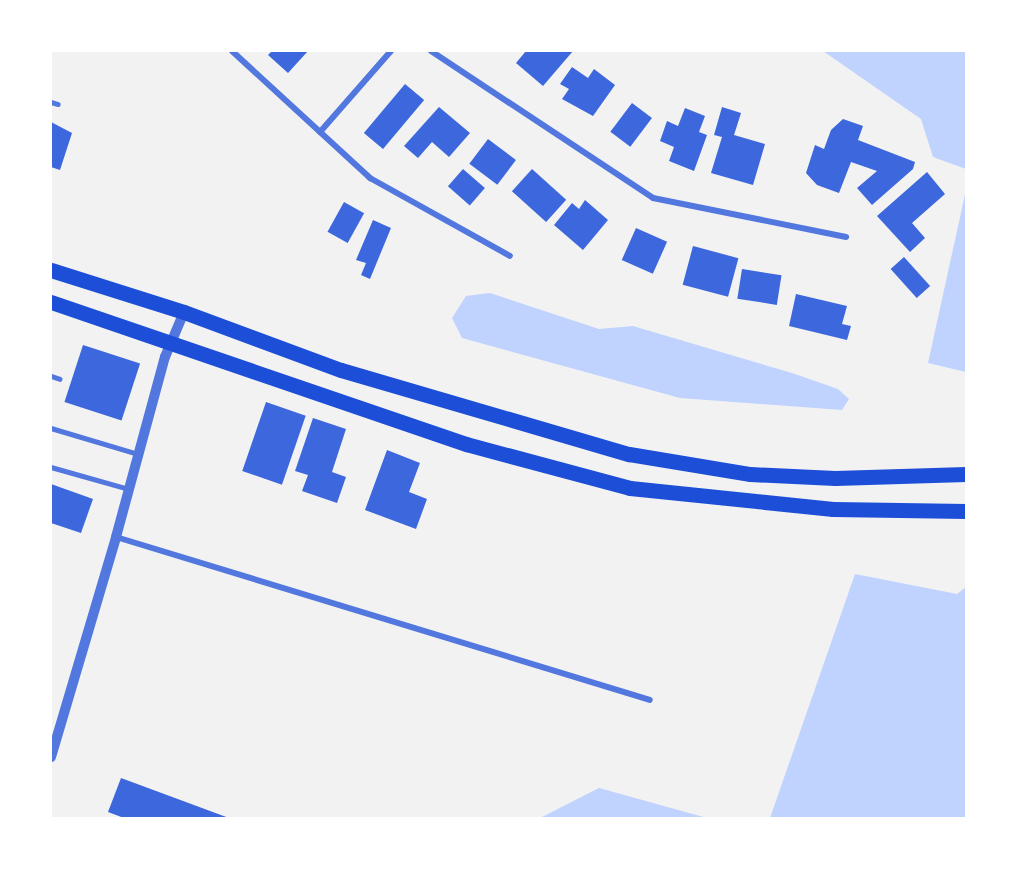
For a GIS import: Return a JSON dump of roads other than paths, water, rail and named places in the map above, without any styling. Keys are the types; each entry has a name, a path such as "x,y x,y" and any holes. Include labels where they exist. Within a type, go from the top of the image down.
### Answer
{"main road":[{"path":"51,270 184,312 341,370 629,454 760,474 835,478 966,474"},
{"path":"51,302 466,444 630,488 833,509 966,511"}],"street":[{"path":"232,51 370,178 510,256"},
{"path":"320,132 391,51"},
{"path":"431,51 653,198 846,237"},
{"path":"51,757 116,537 165,357 184,312"},
{"path":"116,537 650,700"}],"lane":[{"path":"51,102 58,104"},
{"path":"51,376 60,379"},
{"path":"51,429 138,454"},
{"path":"51,467 129,489"}],"water":[{"path":"823,51 966,51 966,169 933,157 921,119"},
{"path":"966,190 966,372 928,363"},
{"path":"490,293 599,329 633,326 792,373 838,389 849,399 842,410 680,398 462,338 452,318 466,296"},
{"path":"855,574 957,594 966,587 966,818 770,818"},
{"path":"599,788 707,818 540,818"}]}
